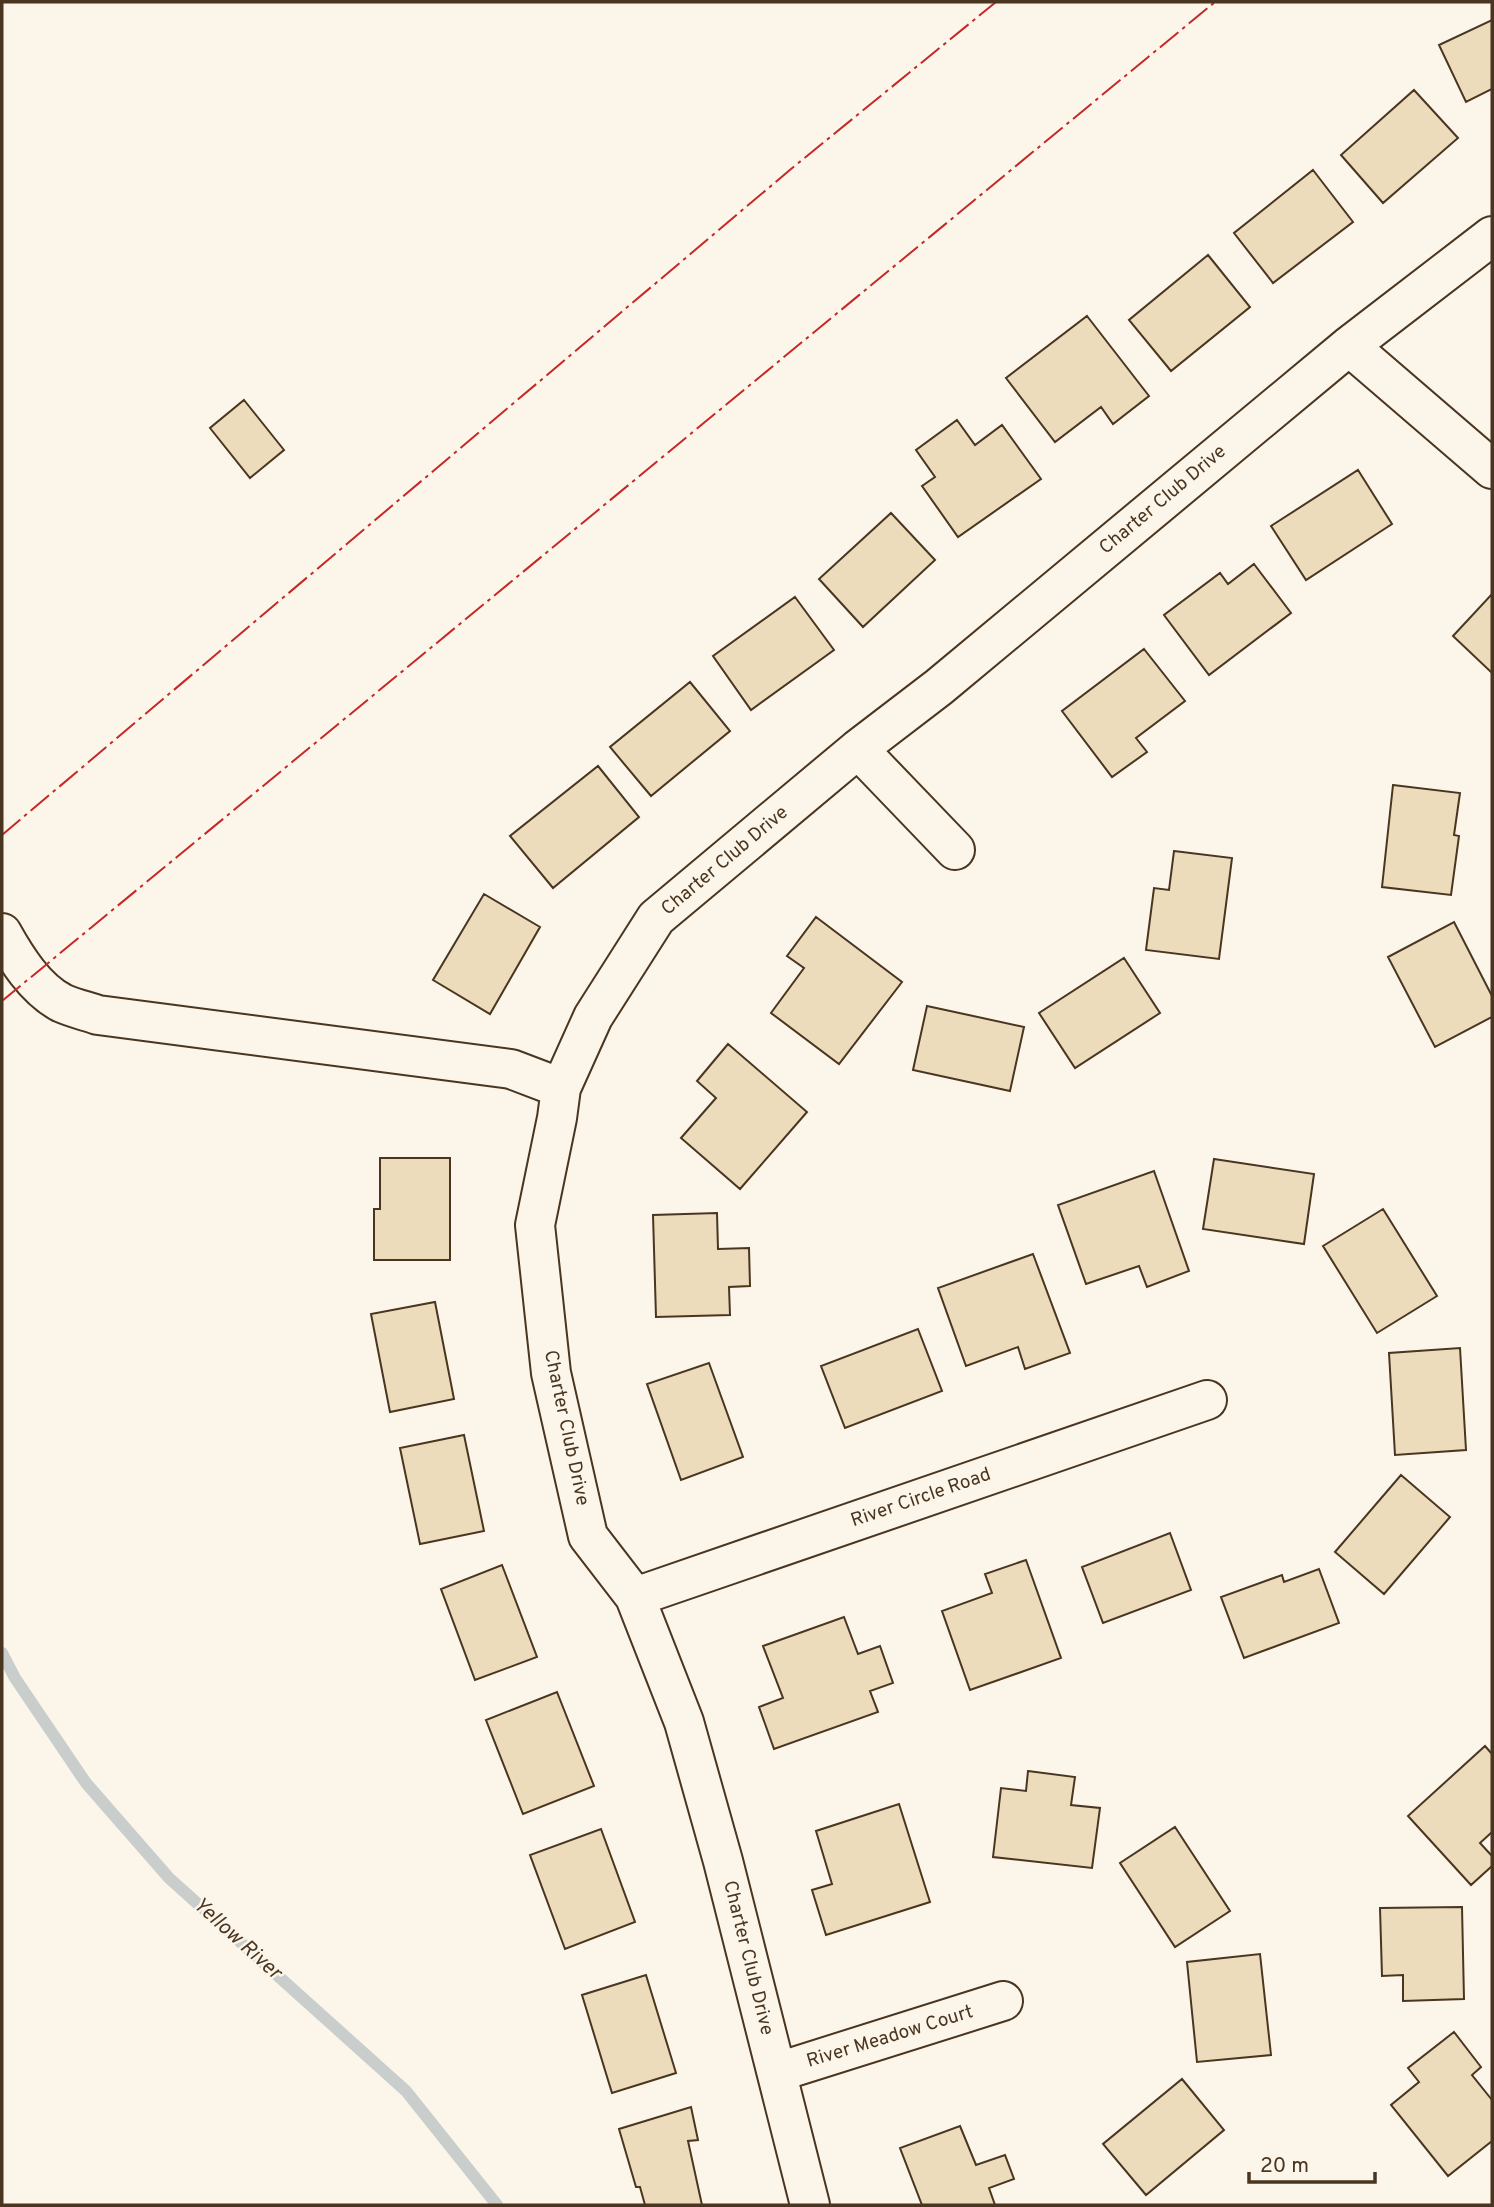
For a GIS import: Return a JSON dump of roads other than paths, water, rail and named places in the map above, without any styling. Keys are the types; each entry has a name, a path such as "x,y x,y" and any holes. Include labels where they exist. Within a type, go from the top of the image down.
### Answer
{"street":[{"name":"Charter Club Drive","path":"810,2205 723,1861 684,1722 635,1597 588,1536 551,1373 535,1225 561,1088 593,1017 656,918 1349,346 1492,236"},
{"path":"1349,346 1492,469"},
{"path":"858,749 955,850"},
{"path":"2,933 15,958 60,1002 98,1015 511,1069 561,1088"},
{"name":"River Circle Road","path":"635,1597 1208,1400"},
{"name":"River Meadow Court","path":"778,2072 1003,2001"}],"waterway":[{"name":"Yellow River","path":"2,1653 15,1678 86,1783 169,1878 406,2091 497,2205"}]}
